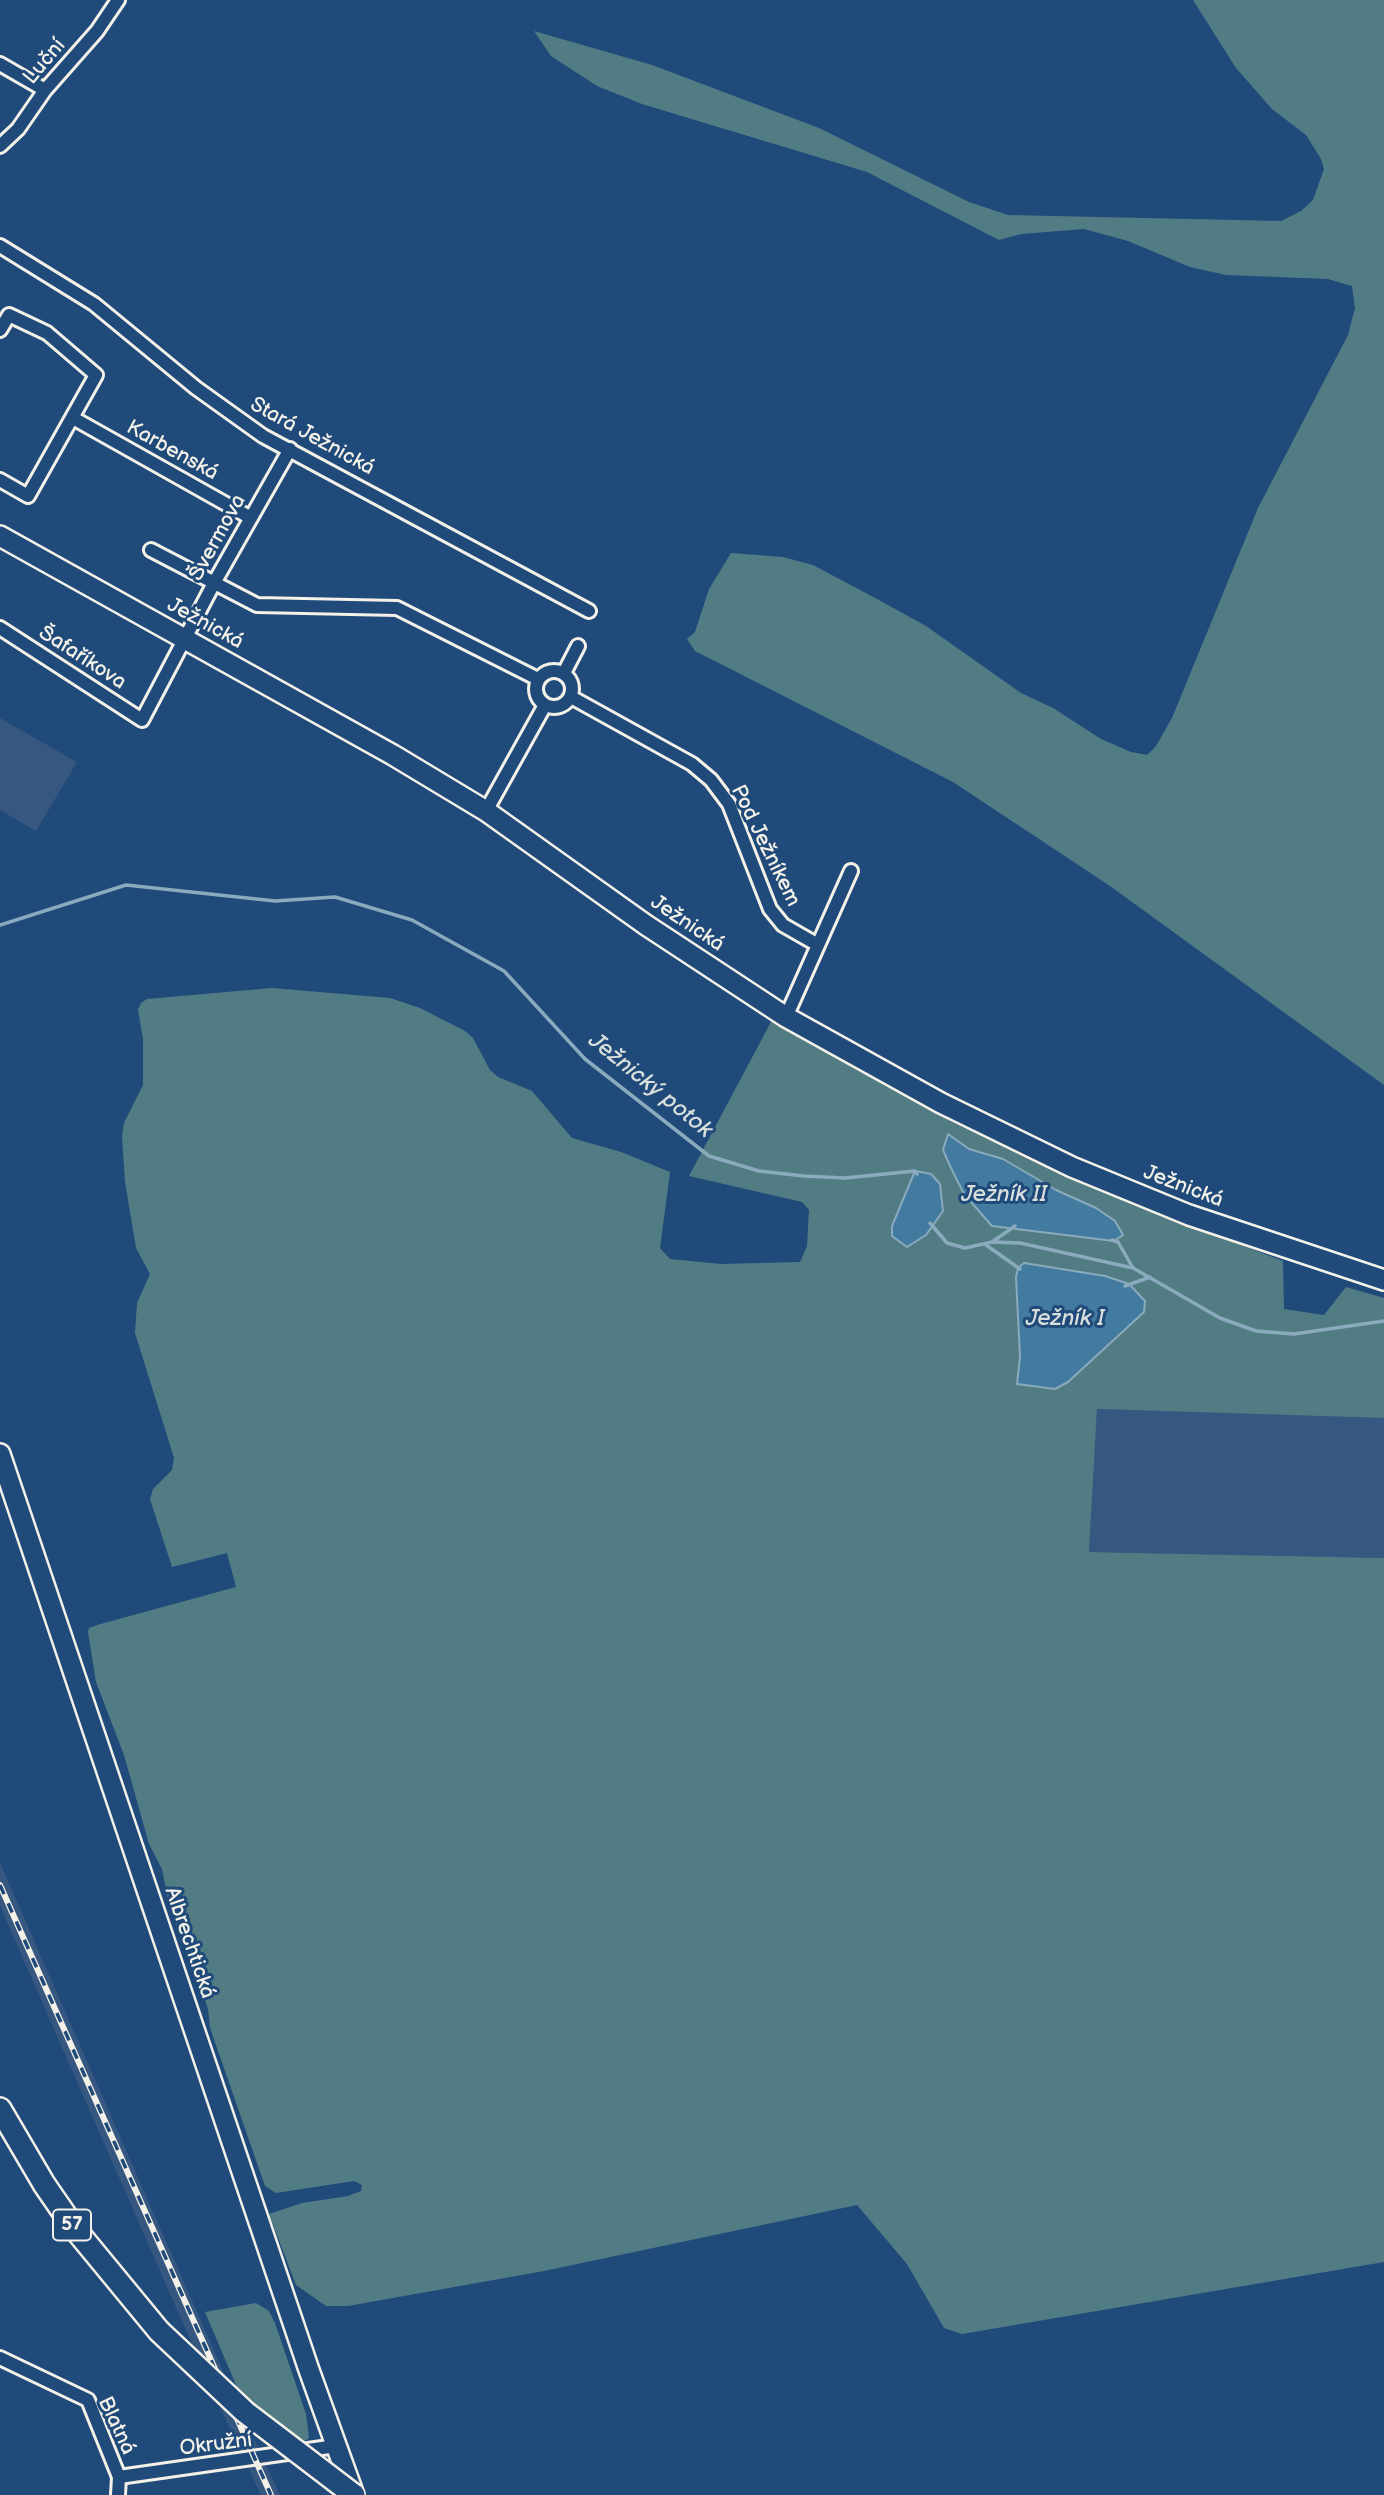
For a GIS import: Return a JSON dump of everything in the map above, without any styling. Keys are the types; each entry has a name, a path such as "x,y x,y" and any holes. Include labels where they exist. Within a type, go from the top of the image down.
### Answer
{"main road":[{"name":"57","path":"0,2109 37,2173 75,2229 159,2331 244,2412 354,2495"}],"street":[{"name":"Luční","path":"0,146 18,129 45,90 97,31 118,0"},
{"path":"0,64 45,90"},
{"name":"Stará Ježnická","path":"0,246 94,304 196,388 262,436 589,611"},
{"path":"0,330 4,312 47,332 96,375 28,496 0,480"},
{"name":"Karbenská","path":"73,418 251,518"},
{"name":"Švermova","path":"142,720 214,583 290,450"},
{"name":"Ježnická","path":"0,536 393,755 486,811 646,925 786,1017 940,1103 1072,1167 1189,1215 1384,1280"},
{"path":"152,550 257,605 397,608 538,679"},
{"name":"Šafaříkova","path":"0,628 142,720"},
{"path":"564,673 578,646"},
{"path":"555,670 564,673 570,680 571,697 564,705 554,708 545,705 538,698 535,689 538,679 545,672 555,670"},
{"name":"Pod Ježníkem","path":"571,697 692,764 711,780 729,804 770,909 783,925 818,945"},
{"path":"486,811 545,705"},
{"name":"Pod Ježníkem","path":"786,1017 851,871"},
{"name":"Albrechtická","path":"0,1454 354,2495"},
{"name":"Blatná","path":"0,2358 88,2400 118,2477"},
{"name":"Okružní","path":"118,2477 336,2446"},
{"path":"118,2477 118,2495"}],"shaded area":[{"path":"0,718 77,762 36,831 0,810"},
{"path":"1097,1409 1384,1418 1384,1558 1089,1552"},
{"path":"0,1863 280,2495 261,2495 214,2394 0,1906"}],"green space":[{"path":"1193,0 1384,0 1384,1085 1110,886 953,782 695,651 687,639 695,632 709,589 731,553 783,557 813,565 877,599 926,626 1021,693 1053,708 1101,739 1131,752 1147,755 1156,746 1172,718 1258,508 1348,335 1355,308 1352,286 1328,279 1226,275 1190,267 1128,241 1084,229 1021,234 999,240 867,172 642,104 597,86 551,56 534,31 652,65 819,128 969,202 1008,215 1281,221 1301,211 1313,200 1324,169 1321,159 1306,135 1272,109 1236,68"},
{"path":"272,988 390,998 420,1008 465,1031 473,1038 490,1070 498,1077 532,1091 572,1138 621,1152 670,1172 660,1248 670,1259 721,1264 800,1262 807,1246 809,1210 802,1202 689,1176 772,1020 954,1123 1123,1200 1283,1261 1284,1309 1324,1315 1346,1287 1384,1298 1384,1418 1097,1409 1089,1552 1384,1558 1384,2262 962,2334 944,2328 907,2264 857,2205 544,2271 348,2306 326,2306 296,2285 269,2214 302,2203 348,2196 361,2191 362,2185 354,2181 276,2193 265,2186 210,2028 208,2009 190,1954 170,1910 162,1869 149,1844 124,1755 96,1682 88,1632 89,1628 97,1625 236,1587 227,1553 172,1567 150,1499 153,1489 172,1470 174,1458 135,1333 137,1303 150,1274 136,1248 125,1182 122,1136 124,1123 143,1085 143,1039 138,1010 141,1003 147,999","holes":["948,1135 969,1149 1096,1208 1114,1241 992,1226 964,1194","943,1211 926,1235 892,1226","1024,1263 1105,1276 1129,1284 1144,1312 1102,1349 1017,1384 1020,1357 1016,1277"]},
{"path":"256,2303 269,2311 275,2323 306,2414 309,2438 297,2446 274,2446 256,2432 205,2312"}],"water":[{"name":"Ježník II","path":"948,1134 969,1149 1003,1159 1056,1190 1096,1208 1115,1221 1123,1235 1114,1241 992,1226 964,1194 951,1168 943,1150"},
{"path":"915,1171 931,1174 940,1184 943,1211 926,1235 907,1247 892,1236 892,1226"},
{"name":"Ježník I","path":"1024,1263 1105,1276 1129,1284 1145,1301 1144,1312 1068,1382 1055,1389 1017,1384 1020,1357 1016,1277 1018,1268"}],"waterway":[{"name":"Ježnický potok","path":"0,925 126,885 275,901 335,897 412,920 504,971 585,1059 709,1156 759,1171 804,1176 845,1178 915,1171 917,1174"},
{"name":"Ježnický potok","path":"930,1223 947,1243 965,1248 992,1242 1020,1243 1133,1268 1220,1318 1256,1331 1294,1334 1384,1321"},
{"path":"992,1242 1015,1226"},
{"path":"1112,1240 1118,1242 1133,1268"},
{"path":"986,1245 1020,1269"},
{"path":"1125,1286 1150,1277"}],"railway":[{"path":"0,1885 271,2495"}]}
